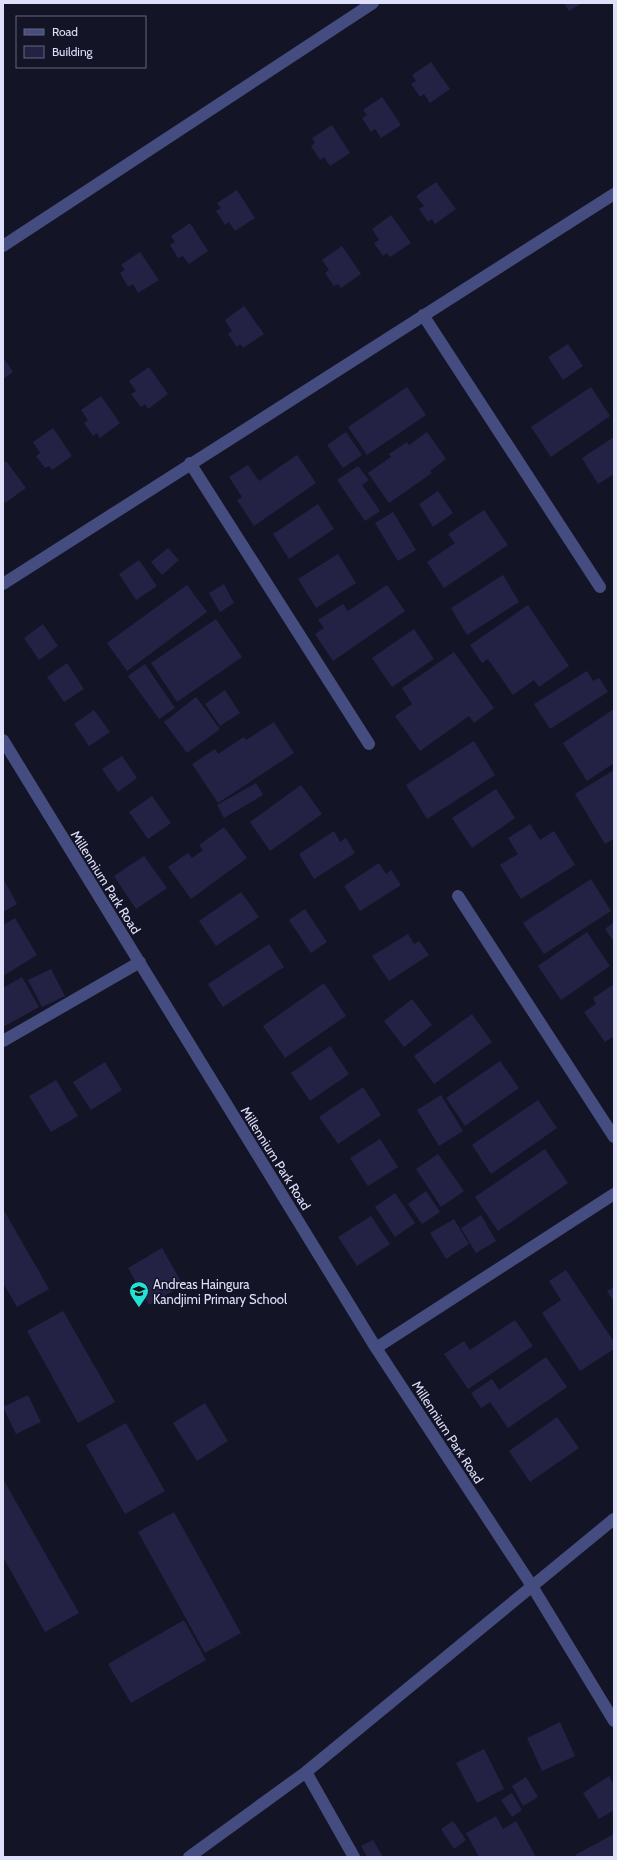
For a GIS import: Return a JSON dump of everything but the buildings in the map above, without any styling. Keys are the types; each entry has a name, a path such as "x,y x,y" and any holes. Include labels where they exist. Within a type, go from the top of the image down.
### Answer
{"street":[{"path":"3,246 373,3"},
{"path":"3,584 190,463 614,194"},
{"path":"423,315 600,587"},
{"path":"190,463 370,744"},
{"name":"Millennium Park Road","path":"3,740 376,1348 532,1586 614,1721"},
{"path":"458,896 614,1137"},
{"path":"3,1041 140,962"},
{"path":"376,1348 614,1194"},
{"path":"189,1857 306,1772 614,1518"},
{"path":"306,1772 354,1857"}],"place":[{"name":"Andreas Haingura Kandjimi Primary School","path":"139,1308"}]}
